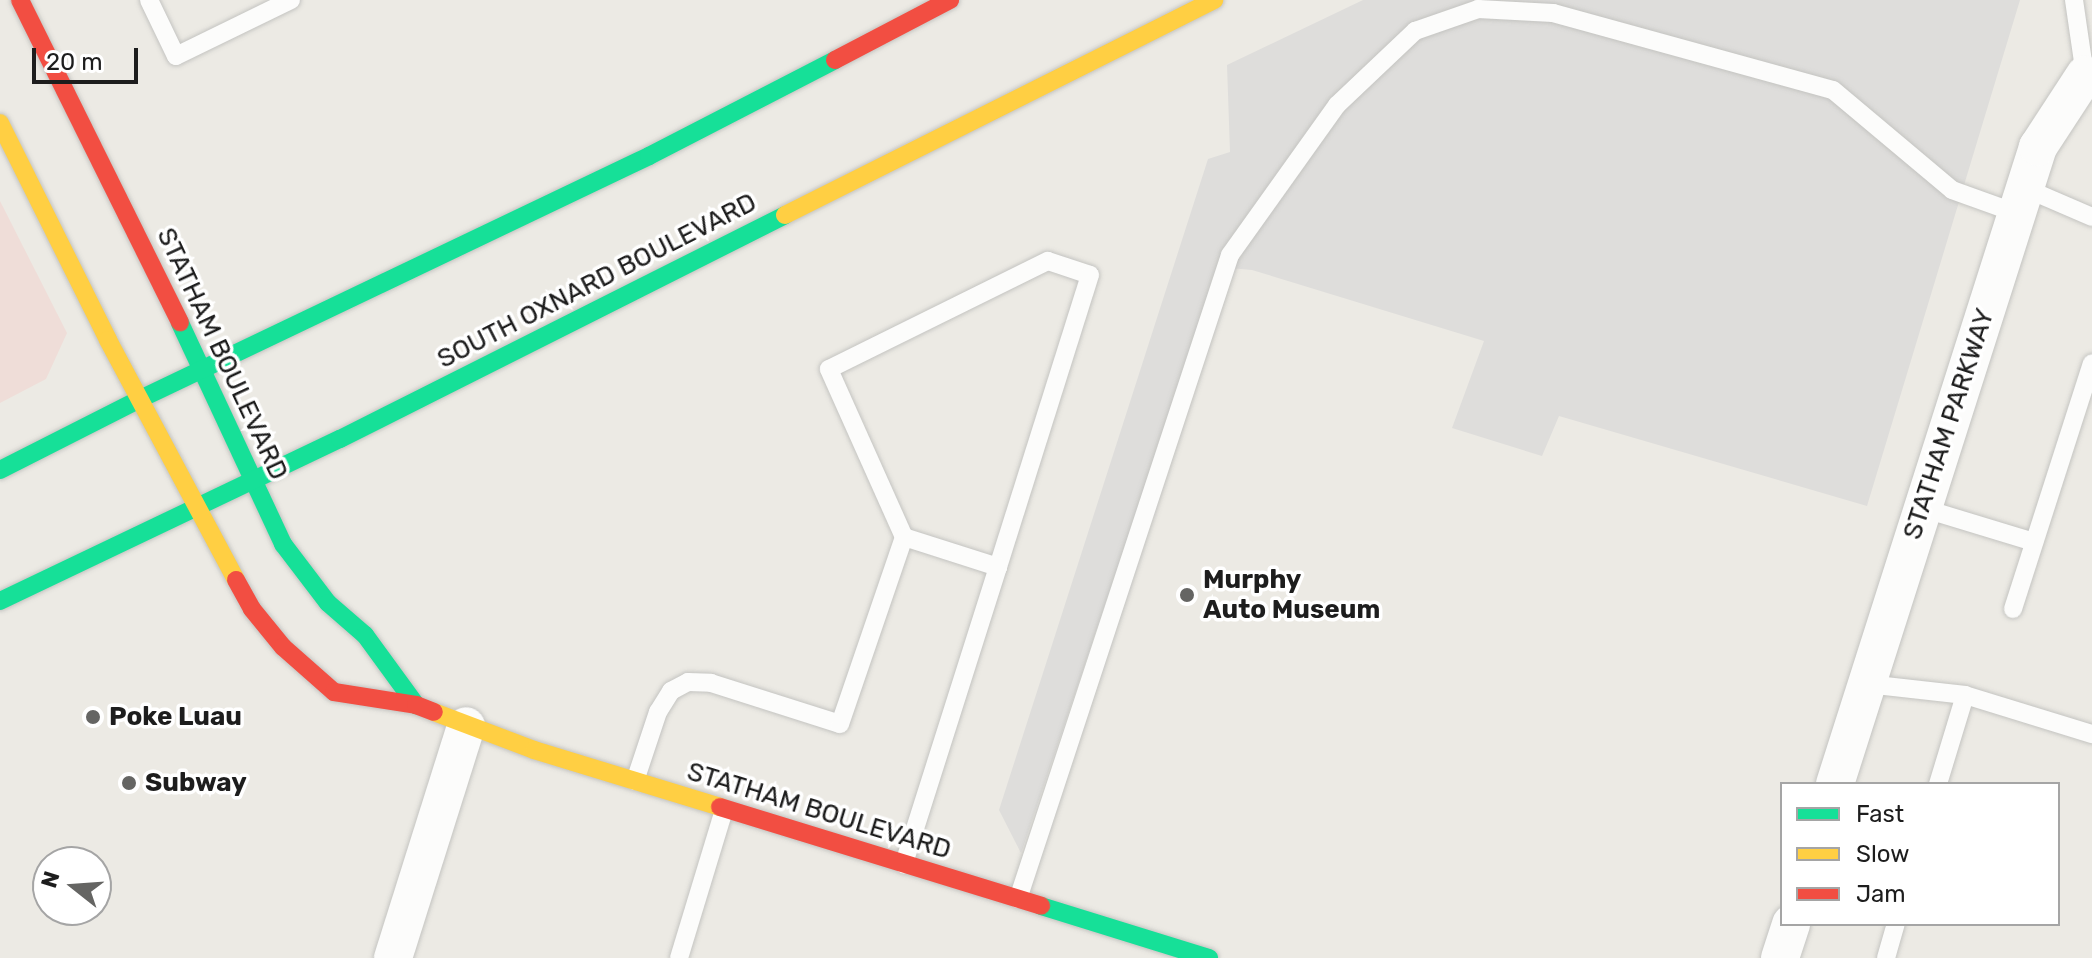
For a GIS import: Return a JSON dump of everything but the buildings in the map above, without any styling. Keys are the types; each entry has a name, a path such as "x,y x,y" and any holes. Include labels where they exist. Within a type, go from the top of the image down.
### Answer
{"street":[{"name":"STATHAM BOULEVARD","path":"20,0 203,369 283,544 328,603 365,635 416,705"},
{"path":"0,470 140,399 649,156 950,0"},
{"name":"SOUTH OXNARD BOULEVARD","path":"0,601 252,478 340,439 1214,0"},
{"name":"STATHAM PARKWAY","path":"1836,782 2038,147 2088,77"},
{"name":"STATHAM BOULEVARD","path":"0,123 140,399 252,609 283,647 334,692 416,705 466,726 724,810 1018,900 1167,952 1209,958"},
{"path":"393,958 466,726"},
{"path":"1780,958 1790,926"}],"lane":[{"path":"149,0 176,56 291,0"},
{"path":"2074,0 2088,77"},
{"path":"1018,900 1230,255 1337,105 1415,31 1478,9 1553,13 1833,90 1952,190 2092,217"},
{"path":"635,781 658,712 671,691 688,682 711,683 840,724 904,537 829,369 1048,261 1090,275 904,864"},
{"path":"2013,609 2092,363"},
{"path":"1922,508 2034,542"},
{"path":"904,537 998,567"},
{"path":"1867,684 1965,695 2092,734"},
{"path":"1939,782 1965,695"},
{"path":"679,958 724,810"},
{"path":"1886,958 1895,926"}],"shaded area":[{"path":"1363,0 2020,0 1867,506 1559,416 1542,456 1452,428 1484,341 1252,270 1219,267 1021,853 999,810 1208,159 1230,152 1227,65"},
{"path":"0,201 67,333 46,379 0,403"}],"traffic: fast":[{"path":"0,470 140,399 649,156 835,60"},
{"path":"0,601 340,439 785,215"},
{"path":"180,323 283,544 328,603 365,635 416,705"},
{"path":"1041,906 1209,958"}],"traffic: slow":[{"path":"785,215 1214,0"},
{"path":"0,123 108,340 236,580"},
{"path":"434,712 534,750 720,807"}],"traffic: jam":[{"path":"20,0 180,323"},
{"path":"835,60 950,0"},
{"path":"236,580 252,609 283,647 334,692 416,705 434,712"},
{"path":"720,807 1041,906"}],"place":[{"name":"Murphy Auto Museum","path":"1187,595"},
{"name":"Poke Luau","path":"93,717"},
{"name":"Subway","path":"129,783"}]}
